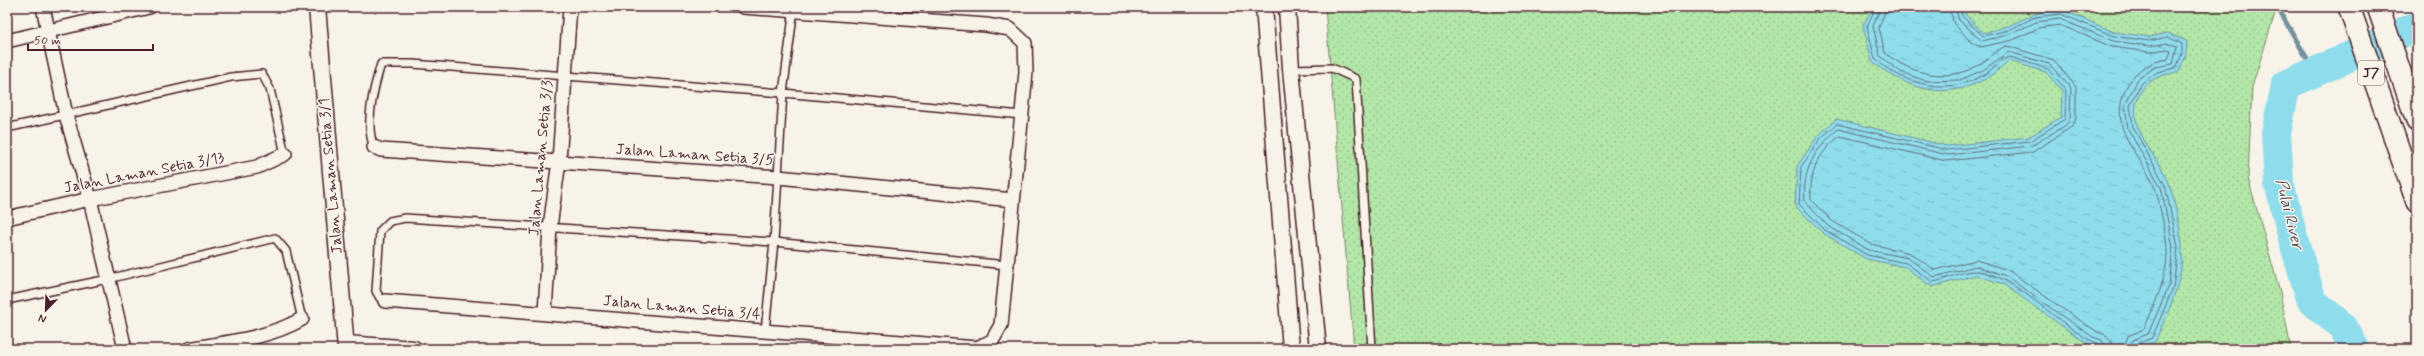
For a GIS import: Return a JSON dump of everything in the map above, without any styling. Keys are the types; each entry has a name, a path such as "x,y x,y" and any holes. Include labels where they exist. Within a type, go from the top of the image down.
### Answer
{"main road":[{"name":"J7","path":"2349,7 2394,140 2417,202"},
{"name":"J7","path":"2378,7 2417,121"}],"street":[{"path":"43,7 50,32 66,115 90,199 125,349"},
{"path":"7,41 150,7"},
{"name":"Jalan Laman Setia 3/1","path":"317,7 346,347"},
{"name":"Jalan Laman Setia 3/3","path":"545,313 550,227 559,161 570,7"},
{"path":"743,7 794,9 986,25 1010,29 1025,42 1026,72 1007,265"},
{"path":"1264,7 1291,349"},
{"path":"1288,7 1291,69 1318,349"},
{"name":"Jalan Laman Setia 3/5","path":"374,147 381,150 778,177 1013,200"},
{"name":"Jalan Laman Setia 3/13","path":"7,218 90,199 258,167 286,154"},
{"name":"Jalan Laman Setia 3/4","path":"385,301 977,348 992,341 1002,325 1007,265"},
{"path":"188,349 263,335 285,329 302,319"},
{"path":"346,347 414,349"}],"lane":[{"path":"765,331 774,242 783,93 794,9"},
{"path":"374,147 371,140 372,93 381,64 413,64 783,93 1022,115"},
{"path":"1291,69 1332,68 1356,80 1372,349"},
{"path":"7,128 231,77 262,74 270,89 286,154"},
{"path":"385,301 380,298 376,291 380,231 390,221 405,218 774,242 1007,265"},
{"path":"7,300 108,279 275,238 286,251 302,319"}],"green space":[{"path":"1325,7 2277,7 2252,87 2248,178 2280,292 2291,349 1354,349"}],"water":[{"path":"1873,7 1964,7 1965,14 1983,33 2008,26 2034,14 2061,9 2114,32 2150,37 2168,33 2187,41 2186,55 2179,72 2166,74 2151,81 2139,95 2136,107 2136,118 2139,129 2169,183 2177,214 2182,246 2182,259 2178,283 2170,307 2155,342 2122,349 2089,345 2003,284 1976,275 1932,287 1905,267 1866,259 1823,233 1795,206 1797,166 1817,137 1836,119 1947,146 2029,137 2061,117 2062,91 2046,72 2009,61 1987,78 1971,85 1941,91 1913,85 1886,71 1872,62 1863,25"}],"waterway":[{"path":"2277,7 2315,72"},
{"name":"Pulai River","path":"2355,349 2343,327 2312,301 2294,242 2279,183 2276,133 2286,85 2417,26"}]}
